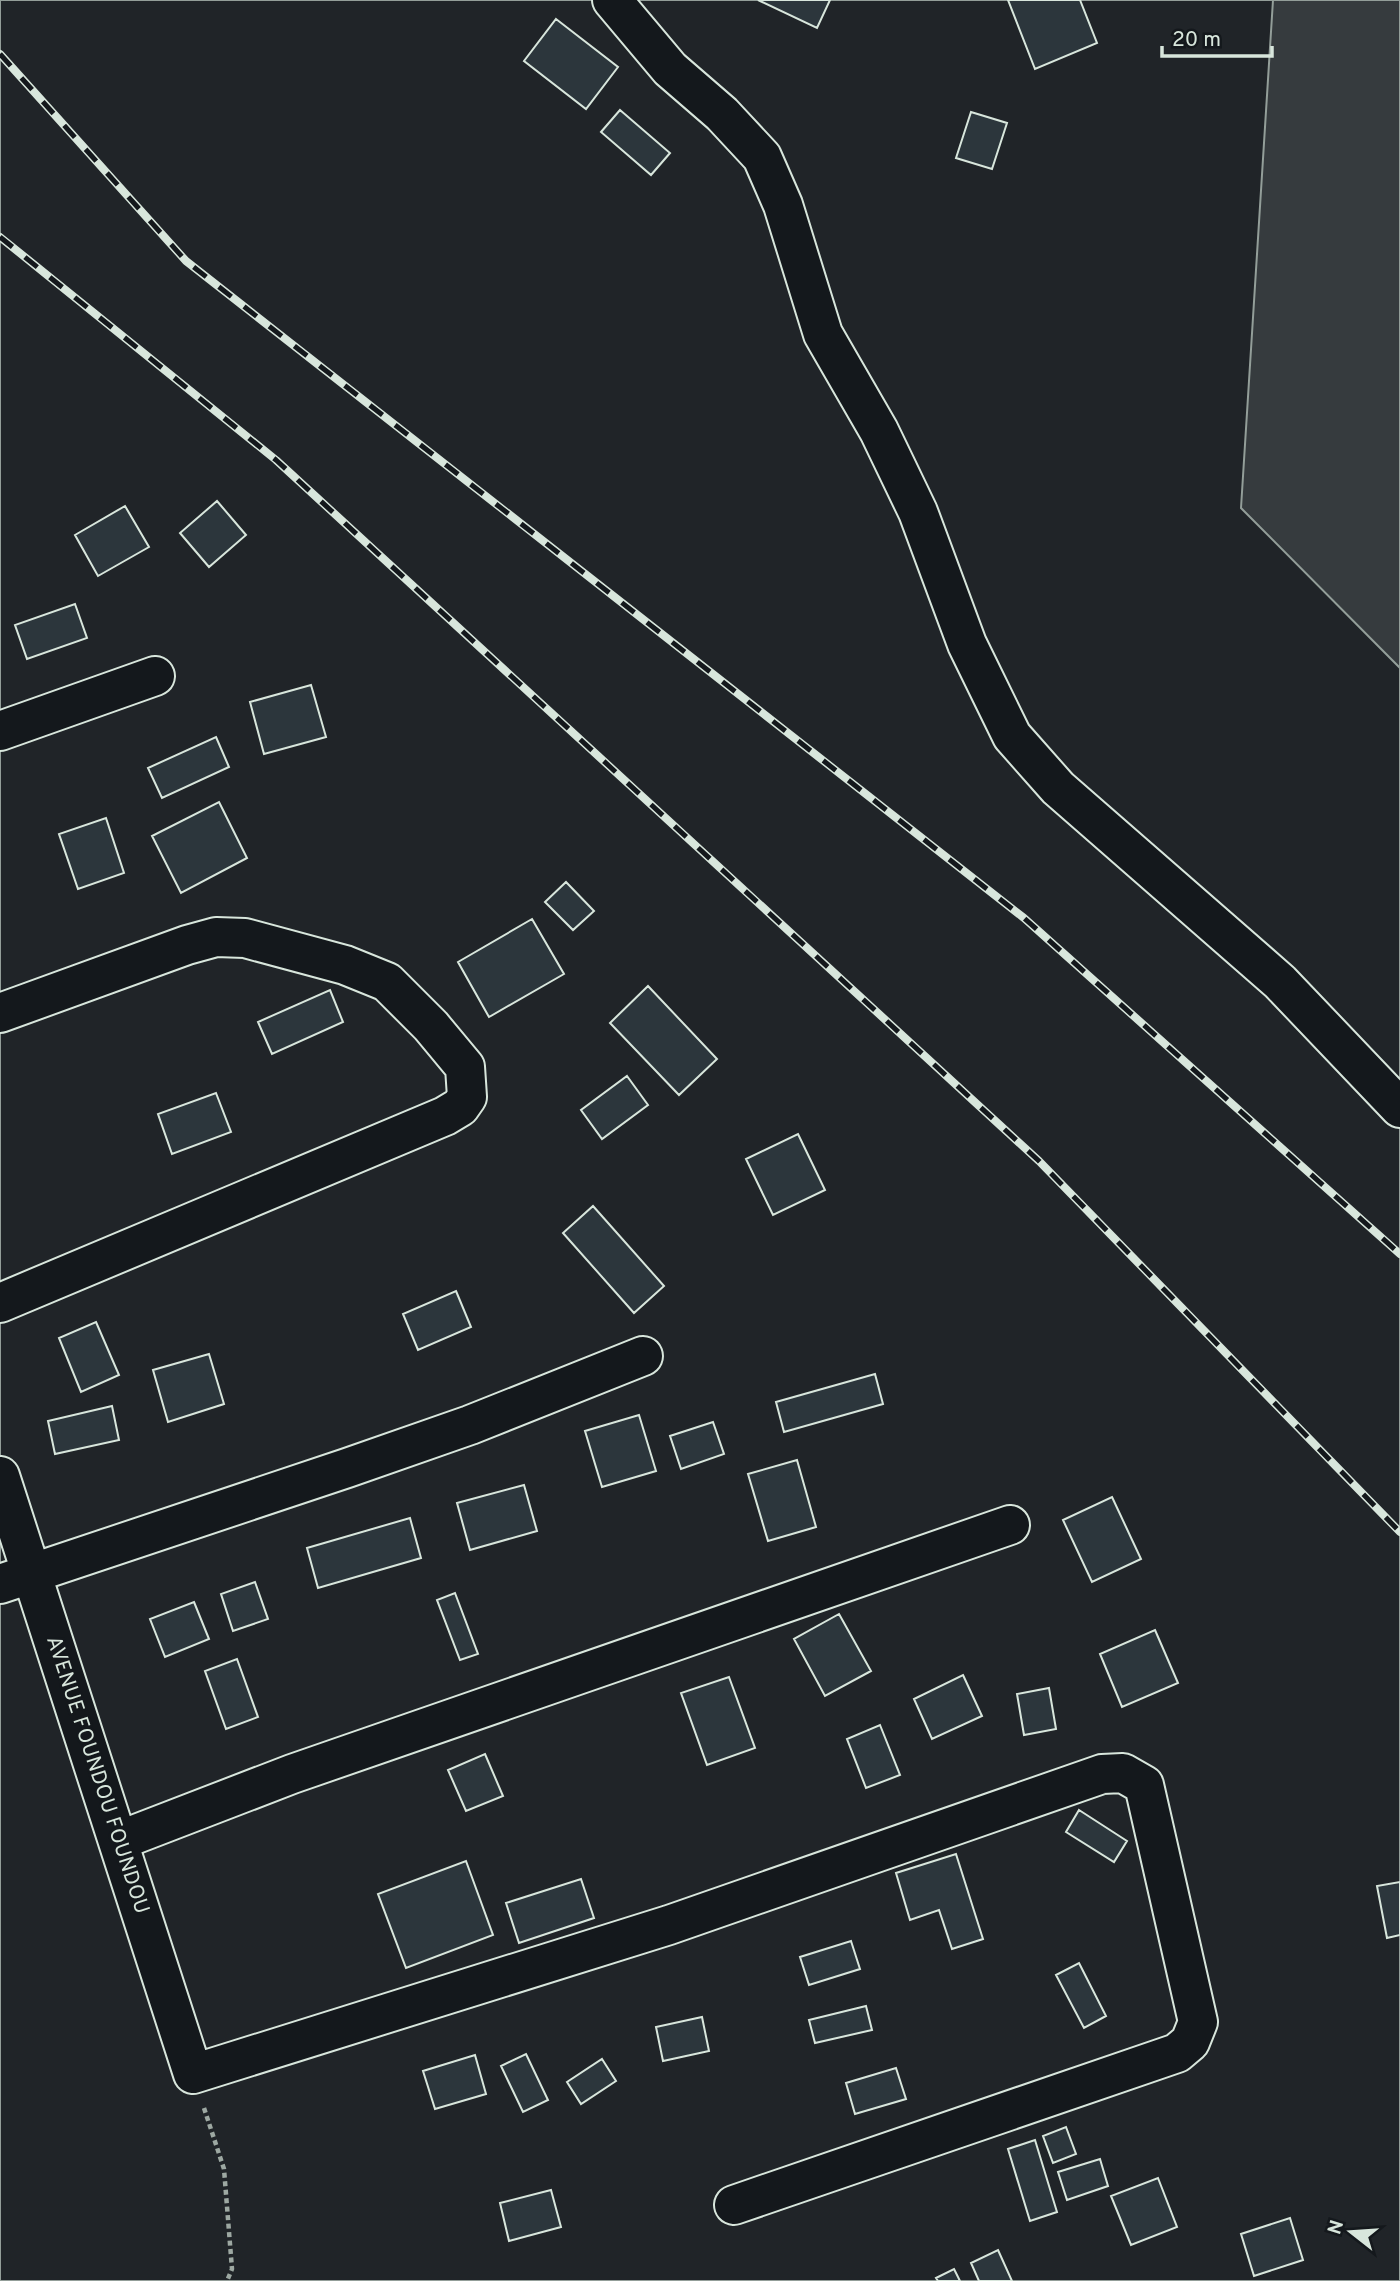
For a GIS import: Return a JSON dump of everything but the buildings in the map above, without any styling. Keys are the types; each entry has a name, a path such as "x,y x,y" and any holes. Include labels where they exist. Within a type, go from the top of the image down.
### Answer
{"street":[{"path":"612,0 670,69 722,114 762,156 783,205 824,334 879,431 918,512 967,644 1012,736 1058,788 1280,982 1400,1108"},
{"path":"0,731 155,676"},
{"path":"0,1013 187,945 216,937 245,939 345,965 387,982 432,1026 466,1067 468,1083 467,1097 460,1107 445,1116 0,1303"},
{"path":"16,1578 470,1425 643,1356"},
{"name":"AVENUE FOUNDOU FOUNDOU","path":"0,1476 16,1578 118,1841 193,2074"},
{"path":"118,1841 292,1774 1010,1525"},
{"path":"193,2074 669,1925 1102,1774 1123,1773 1144,1786 1198,2022 1190,2042 1177,2053 734,2204"}],"path":[{"path":"193,2074 224,2169 232,2269 227,2281"}],"shaded area":[{"path":"0,0 1400,0 1400,2281 0,2281"},
{"path":"1273,0 1400,0 1400,668 1241,508"}],"railway":[{"path":"0,54 186,261 1024,918 1400,1254"},
{"path":"0,237 276,460 1039,1161 1400,1532"}]}
